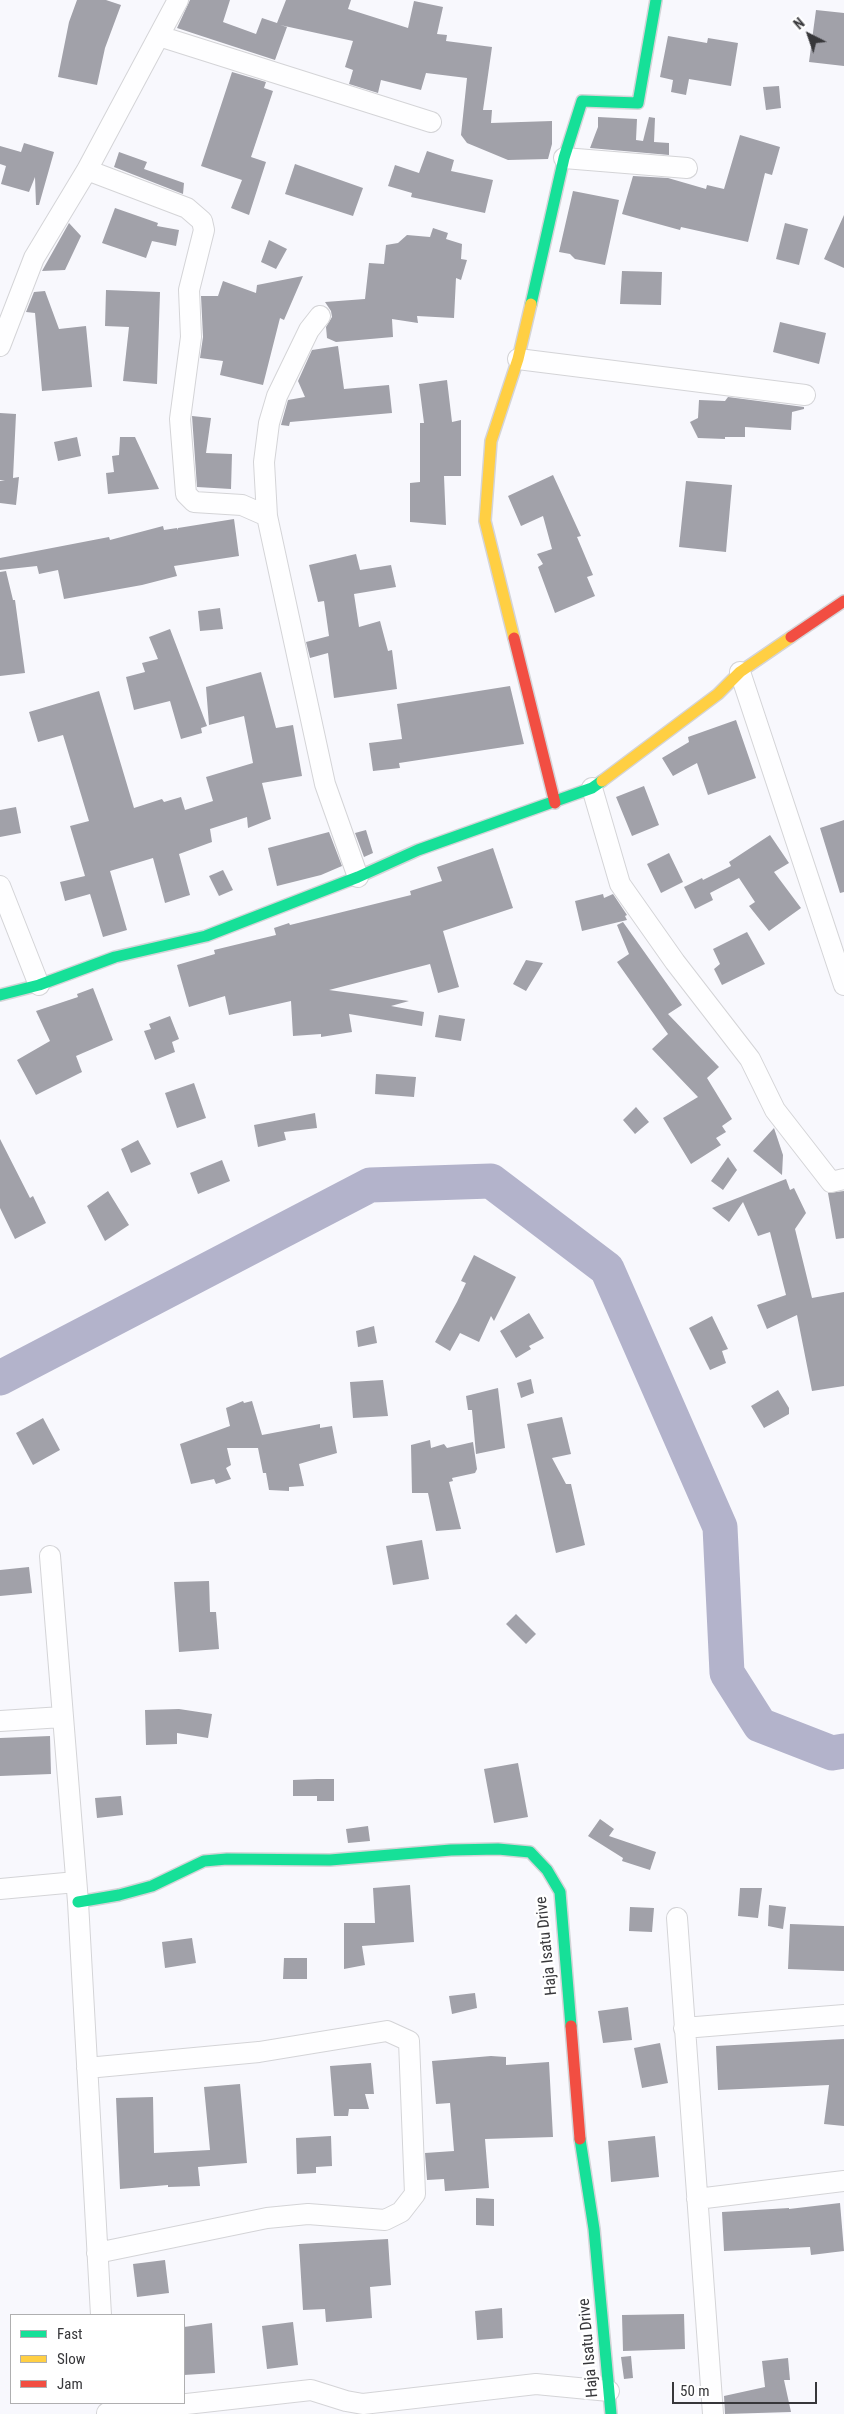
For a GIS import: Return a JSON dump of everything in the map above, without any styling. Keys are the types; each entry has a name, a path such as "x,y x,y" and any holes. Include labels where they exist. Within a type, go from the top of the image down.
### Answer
{"street":[{"path":"0,346 34,258 87,170 178,0"},
{"path":"555,803 485,520 491,442 518,359 564,158 582,100 638,103 656,0"},
{"path":"159,36 431,122"},
{"path":"564,158 687,168"},
{"path":"87,170 187,208 202,221 204,230 189,290 191,337 180,419 186,494 194,502 242,505 267,516"},
{"path":"320,316 309,330 277,396 272,414 264,462 267,516 325,784 358,877"},
{"path":"518,359 805,395"},
{"path":"0,996 39,986 115,957 206,936 358,877 418,850 555,803 592,788 718,694 740,672 844,601"},
{"path":"740,672 844,985"},
{"path":"592,788 620,884 675,962 750,1060 775,1110 831,1182 844,1179"},
{"path":"0,886 39,986"},
{"path":"50,1556 77,1892 101,2314"},
{"path":"0,1721 62,1718"},
{"name":"Haja Isatu Drive","path":"77,1892 119,1895 152,1886 204,1862 228,1859 330,1860 451,1850 498,1849 530,1852 547,1870 560,1892 582,2162 594,2229 612,2414"},
{"path":"0,1889 77,1892"},
{"path":"677,1918 713,2414"},
{"path":"684,2028 844,2015"},
{"path":"87,2068 259,2052 387,2031 409,2041 414,2194 401,2212 385,2220 308,2214 267,2218 97,2253"},
{"path":"697,2199 844,2181"},
{"path":"185,2402 311,2390 346,2401 363,2404 536,2384 609,2391"},
{"path":"107,2410 168,2404"}],"building":[{"path":"77,0 106,0 121,5 105,48 97,85 58,77 69,22"},
{"path":"190,0 230,0 223,22 256,34 262,18 277,23 286,0 351,0 348,9 408,28 414,1 443,7 437,34 447,35 446,41 492,47 483,110 492,110 491,123 552,121 552,144 548,159 508,160 467,143 461,135 467,78 426,73 421,90 381,80 378,93 349,84 353,70 345,67 353,41 280,25 287,27 275,60 177,28"},
{"path":"816,10 844,13 844,66 809,62"},
{"path":"668,36 707,43 708,38 738,43 731,86 689,79 686,95 671,92 673,80 660,77"},
{"path":"232,72 266,82 264,88 273,91 251,157 266,162 249,215 231,208 242,180 201,166"},
{"path":"779,86 781,108 766,110 763,87"},
{"path":"598,117 637,119 636,140 643,141 649,117 655,118 654,142 669,143 669,155 590,148 598,127"},
{"path":"740,135 780,147 772,175 765,173 748,242 681,227 680,230 622,214 633,176 668,178 706,189 707,185 724,189"},
{"path":"24,143 54,152 39,205 36,205 35,177 29,192 1,184 6,166 0,164 0,146 21,152"},
{"path":"427,151 454,160 451,171 493,180 485,213 411,197 412,193 388,186 395,165 419,173"},
{"path":"119,152 147,162 144,169 184,183 183,194 114,167"},
{"path":"295,164 363,188 353,216 285,194"},
{"path":"573,191 619,200 605,265 575,259 570,254 559,252"},
{"path":"115,208 158,223 157,226 179,230 176,246 152,241 146,258 102,243"},
{"path":"844,215 844,268 824,259"},
{"path":"69,223 81,236 65,270 42,271"},
{"path":"785,223 808,229 799,265 776,259"},
{"path":"433,228 448,233 446,239 462,244 461,259 467,260 461,280 456,278 454,318 417,316 418,323 392,319 393,337 336,342 327,338 326,327 332,317 331,311 325,302 365,299 369,263 384,264 386,245 398,243 407,235 430,237"},
{"path":"269,240 287,249 276,269 261,262"},
{"path":"622,271 662,272 661,305 620,304"},
{"path":"303,276 284,320 280,318 263,385 220,375 223,361 200,358 203,337 201,296 218,296 223,281 256,293 257,285"},
{"path":"106,290 160,292 157,384 123,381 129,327 105,326"},
{"path":"45,291 59,329 86,326 92,387 42,391 35,313 26,312 34,292"},
{"path":"780,322 826,333 819,364 773,352"},
{"path":"338,346 344,389 389,385 392,413 290,422 289,426 281,425 288,400 305,397 298,381 312,350"},
{"path":"447,380 452,422 461,420 461,476 444,476 446,525 410,522 410,483 420,482 420,423 424,423 419,384"},
{"path":"728,397 804,407 804,409 792,412 791,430 745,427 745,437 725,437 725,439 698,438 690,422 698,418 699,400 725,401"},
{"path":"0,413 16,414 13,478 19,477 16,505 0,503 0,481 5,480 0,480"},
{"path":"192,416 211,418 206,453 232,454 231,489 197,487"},
{"path":"77,437 81,456 58,461 54,442"},
{"path":"120,437 135,437 159,489 108,494 106,473 114,472 112,456 119,455"},
{"path":"553,475 581,536 577,537 593,575 587,577 595,596 555,613 538,567 543,564 537,554 552,549 543,516 521,526 508,496"},
{"path":"686,481 732,485 726,552 679,547"},
{"path":"234,519 239,556 174,566 177,576 142,585 64,599 58,570 39,574 37,566 0,570 0,558 109,537 110,540 163,526 164,530 177,528 178,530 178,528"},
{"path":"356,554 360,570 391,565 396,587 354,594 359,627 380,621 388,651 392,650 397,689 334,698 328,653 310,658 306,642 329,636 324,601 318,602 309,565"},
{"path":"6,571 13,600 15,600 25,673 0,676 0,572"},
{"path":"220,608 223,629 200,631 198,611"},
{"path":"170,629 207,726 201,728 202,733 181,739 170,701 134,710 126,677 145,672 142,663 158,659 149,637"},
{"path":"261,672 276,728 293,725 302,776 262,783 271,819 248,828 247,817 210,829 212,842 179,854 190,895 165,903 153,858 110,871 127,930 103,937 90,894 65,901 60,882 85,876 70,826 89,821 63,735 38,742 29,712 99,691 134,808 162,799 164,802 181,797 185,810 213,801 206,777 253,763 244,716 209,725 206,687"},
{"path":"510,686 524,744 399,763 400,768 373,771 369,743 402,739 397,704"},
{"path":"736,720 756,778 708,795 697,763 673,776 662,758 689,742 688,737"},
{"path":"644,786 659,825 632,836 616,797"},
{"path":"16,807 21,833 0,837 0,810"},
{"path":"844,820 844,892 840,893 820,828"},
{"path":"366,830 373,853 364,857 355,833"},
{"path":"329,832 342,866 321,875 277,886 268,848"},
{"path":"770,835 789,863 774,872 801,908 769,931 749,906 755,902 739,878 710,893 713,900 695,909 684,887 731,866 729,862"},
{"path":"493,848 513,908 443,931 459,987 438,993 430,964 329,990 409,1001 391,1006 424,1012 422,1026 349,1014 352,1032 321,1037 321,1034 293,1036 291,1001 229,1015 225,996 189,1007 177,965 215,954 214,950 276,935 274,928 289,923 290,925 411,895 410,891 442,881 437,867"},
{"path":"669,853 683,882 661,893 647,864"},
{"path":"223,870 233,890 219,896 209,876"},
{"path":"603,894 604,898 613,894 627,915 625,916 627,920 582,931 575,901"},
{"path":"623,922 682,1005 668,1014 719,1067 707,1078 732,1119 722,1126 726,1132 716,1138 721,1145 691,1164 663,1118 698,1097 652,1049 668,1034 617,962 629,954 617,925"},
{"path":"747,932 765,964 722,985 714,969 720,964 713,949"},
{"path":"526,960 543,963 526,991 513,984"},
{"path":"93,988 113,1040 76,1056 82,1072 36,1095 17,1060 50,1041 36,1011 78,997 77,994"},
{"path":"439,1015 465,1019 461,1041 435,1037"},
{"path":"170,1016 179,1039 172,1042 175,1052 155,1060 144,1031 151,1029 149,1024"},
{"path":"376,1074 416,1077 414,1097 375,1094"},
{"path":"194,1083 206,1118 177,1128 165,1093"},
{"path":"636,1107 649,1122 635,1134 623,1120"},
{"path":"315,1113 317,1128 284,1132 286,1140 258,1147 254,1125"},
{"path":"774,1128 783,1155 782,1175 753,1151"},
{"path":"0,1139 30,1198 33,1196 46,1223 15,1239 0,1208"},
{"path":"138,1140 151,1164 131,1173 121,1149"},
{"path":"728,1157 737,1170 723,1190 711,1181"},
{"path":"222,1160 230,1181 198,1194 190,1173"},
{"path":"786,1179 790,1190 794,1188 806,1213 795,1229 812,1298 844,1292 844,1386 812,1391 797,1315 767,1329 757,1305 786,1295 770,1232 758,1236 743,1202 729,1222 712,1208"},
{"path":"108,1191 129,1225 105,1241 87,1206"},
{"path":"844,1191 844,1238 836,1239 828,1193"},
{"path":"474,1255 516,1277 494,1321 491,1316 479,1342 460,1333 450,1351 435,1342 466,1283 461,1281"},
{"path":"529,1313 544,1338 529,1346 531,1349 516,1358 500,1331"},
{"path":"712,1316 728,1349 722,1351 726,1363 710,1370 689,1328"},
{"path":"374,1326 377,1343 358,1347 356,1331"},
{"path":"531,1379 534,1393 521,1398 517,1383"},
{"path":"383,1380 388,1416 353,1418 350,1382"},
{"path":"498,1388 505,1448 476,1454 472,1410 468,1410 466,1396"},
{"path":"778,1390 789,1408 789,1414 764,1428 751,1406"},
{"path":"243,1401 244,1403 252,1401 262,1435 320,1424 320,1428 332,1426 337,1453 299,1464 304,1486 289,1487 289,1491 269,1490 258,1448 227,1448 231,1465 226,1468 231,1479 216,1484 214,1479 191,1484 180,1444 230,1426 226,1408"},
{"path":"562,1417 571,1454 552,1458 566,1484 571,1484 585,1545 556,1553 527,1424"},
{"path":"43,1418 60,1450 33,1465 16,1433"},
{"path":"430,1440 431,1448 444,1444 447,1448 473,1442 477,1469 475,1473 452,1478 453,1481 449,1482 461,1529 436,1531 428,1493 412,1493 411,1445"},
{"path":"422,1540 429,1579 393,1585 386,1546"},
{"path":"29,1567 32,1593 0,1596 0,1570"},
{"path":"209,1581 210,1612 216,1612 219,1649 179,1652 174,1582"},
{"path":"516,1614 536,1634 526,1644 506,1624"},
{"path":"179,1709 212,1714 208,1738 177,1733 177,1744 146,1745 145,1710"},
{"path":"50,1736 51,1774 0,1776 0,1738"},
{"path":"518,1763 528,1817 494,1823 484,1769"},
{"path":"334,1779 334,1801 317,1801 317,1796 293,1796 293,1780"},
{"path":"121,1796 123,1815 97,1818 95,1798"},
{"path":"600,1819 614,1829 609,1836 656,1852 650,1870 622,1861 623,1858 588,1836"},
{"path":"368,1826 370,1841 348,1843 346,1829"},
{"path":"410,1885 414,1942 362,1946 365,1965 344,1969 344,1923 375,1923 373,1888"},
{"path":"740,1888 762,1888 758,1918 738,1916"},
{"path":"769,1905 786,1907 783,1929 768,1926"},
{"path":"630,1907 654,1908 652,1932 629,1931"},
{"path":"790,1924 844,1926 844,1971 788,1969"},
{"path":"192,1938 196,1963 165,1968 162,1942"},
{"path":"284,1958 307,1958 307,1979 283,1979"},
{"path":"475,1993 477,2008 452,2014 449,1996"},
{"path":"628,2007 632,2040 603,2043 598,2011"},
{"path":"844,2039 844,2126 824,2124 829,2085 718,2090 716,2046"},
{"path":"660,2043 668,2083 642,2088 634,2048"},
{"path":"491,2056 506,2057 506,2065 549,2062 553,2137 485,2139 489,2188 445,2191 444,2179 427,2180 425,2153 454,2151 450,2103 436,2104 432,2061"},
{"path":"371,2063 374,2094 365,2094 369,2109 349,2109 348,2116 334,2116 330,2066"},
{"path":"240,2084 247,2163 198,2167 200,2186 168,2187 168,2185 120,2189 116,2098 153,2097 154,2153 210,2150 204,2087"},
{"path":"331,2136 332,2166 316,2167 316,2173 297,2174 296,2138"},
{"path":"655,2136 659,2177 611,2182 608,2141"},
{"path":"476,2198 494,2199 494,2226 476,2225"},
{"path":"840,2203 844,2251 811,2255 810,2247 724,2251 722,2212 789,2209"},
{"path":"388,2239 391,2285 370,2287 372,2318 326,2322 325,2309 303,2310 299,2244"},
{"path":"165,2260 169,2293 137,2297 133,2264"},
{"path":"502,2308 503,2338 477,2340 475,2311"},
{"path":"684,2314 685,2349 623,2351 622,2315"},
{"path":"293,2322 298,2365 267,2369 262,2326"},
{"path":"212,2323 215,2373 185,2375 185,2327"},
{"path":"631,2356 633,2378 624,2379 621,2357"},
{"path":"788,2358 790,2380 784,2380 791,2412 725,2414 724,2396 765,2387 762,2361"}],"waterway":[{"path":"0,1378 370,1185 491,1181 607,1269 720,1527 727,1673 760,1725 832,1753 844,1751"}],"traffic: fast":[{"path":"531,304 564,158 582,101 638,103 656,0"},
{"path":"0,995 39,985 115,957 206,936 358,877 418,850 592,788 602,781"},
{"path":"78,1902 119,1895 152,1886 204,1861 227,1859 330,1860 451,1850 498,1849 530,1852 547,1870 560,1892 571,2026"},
{"path":"580,2139 594,2229 611,2414"}],"traffic: slow":[{"path":"514,638 485,521 491,441 518,359 531,304"},
{"path":"602,781 718,694 740,672 791,637"}],"traffic: jam":[{"path":"791,637 844,601"},
{"path":"514,638 555,803"},
{"path":"571,2026 580,2139"}]}
